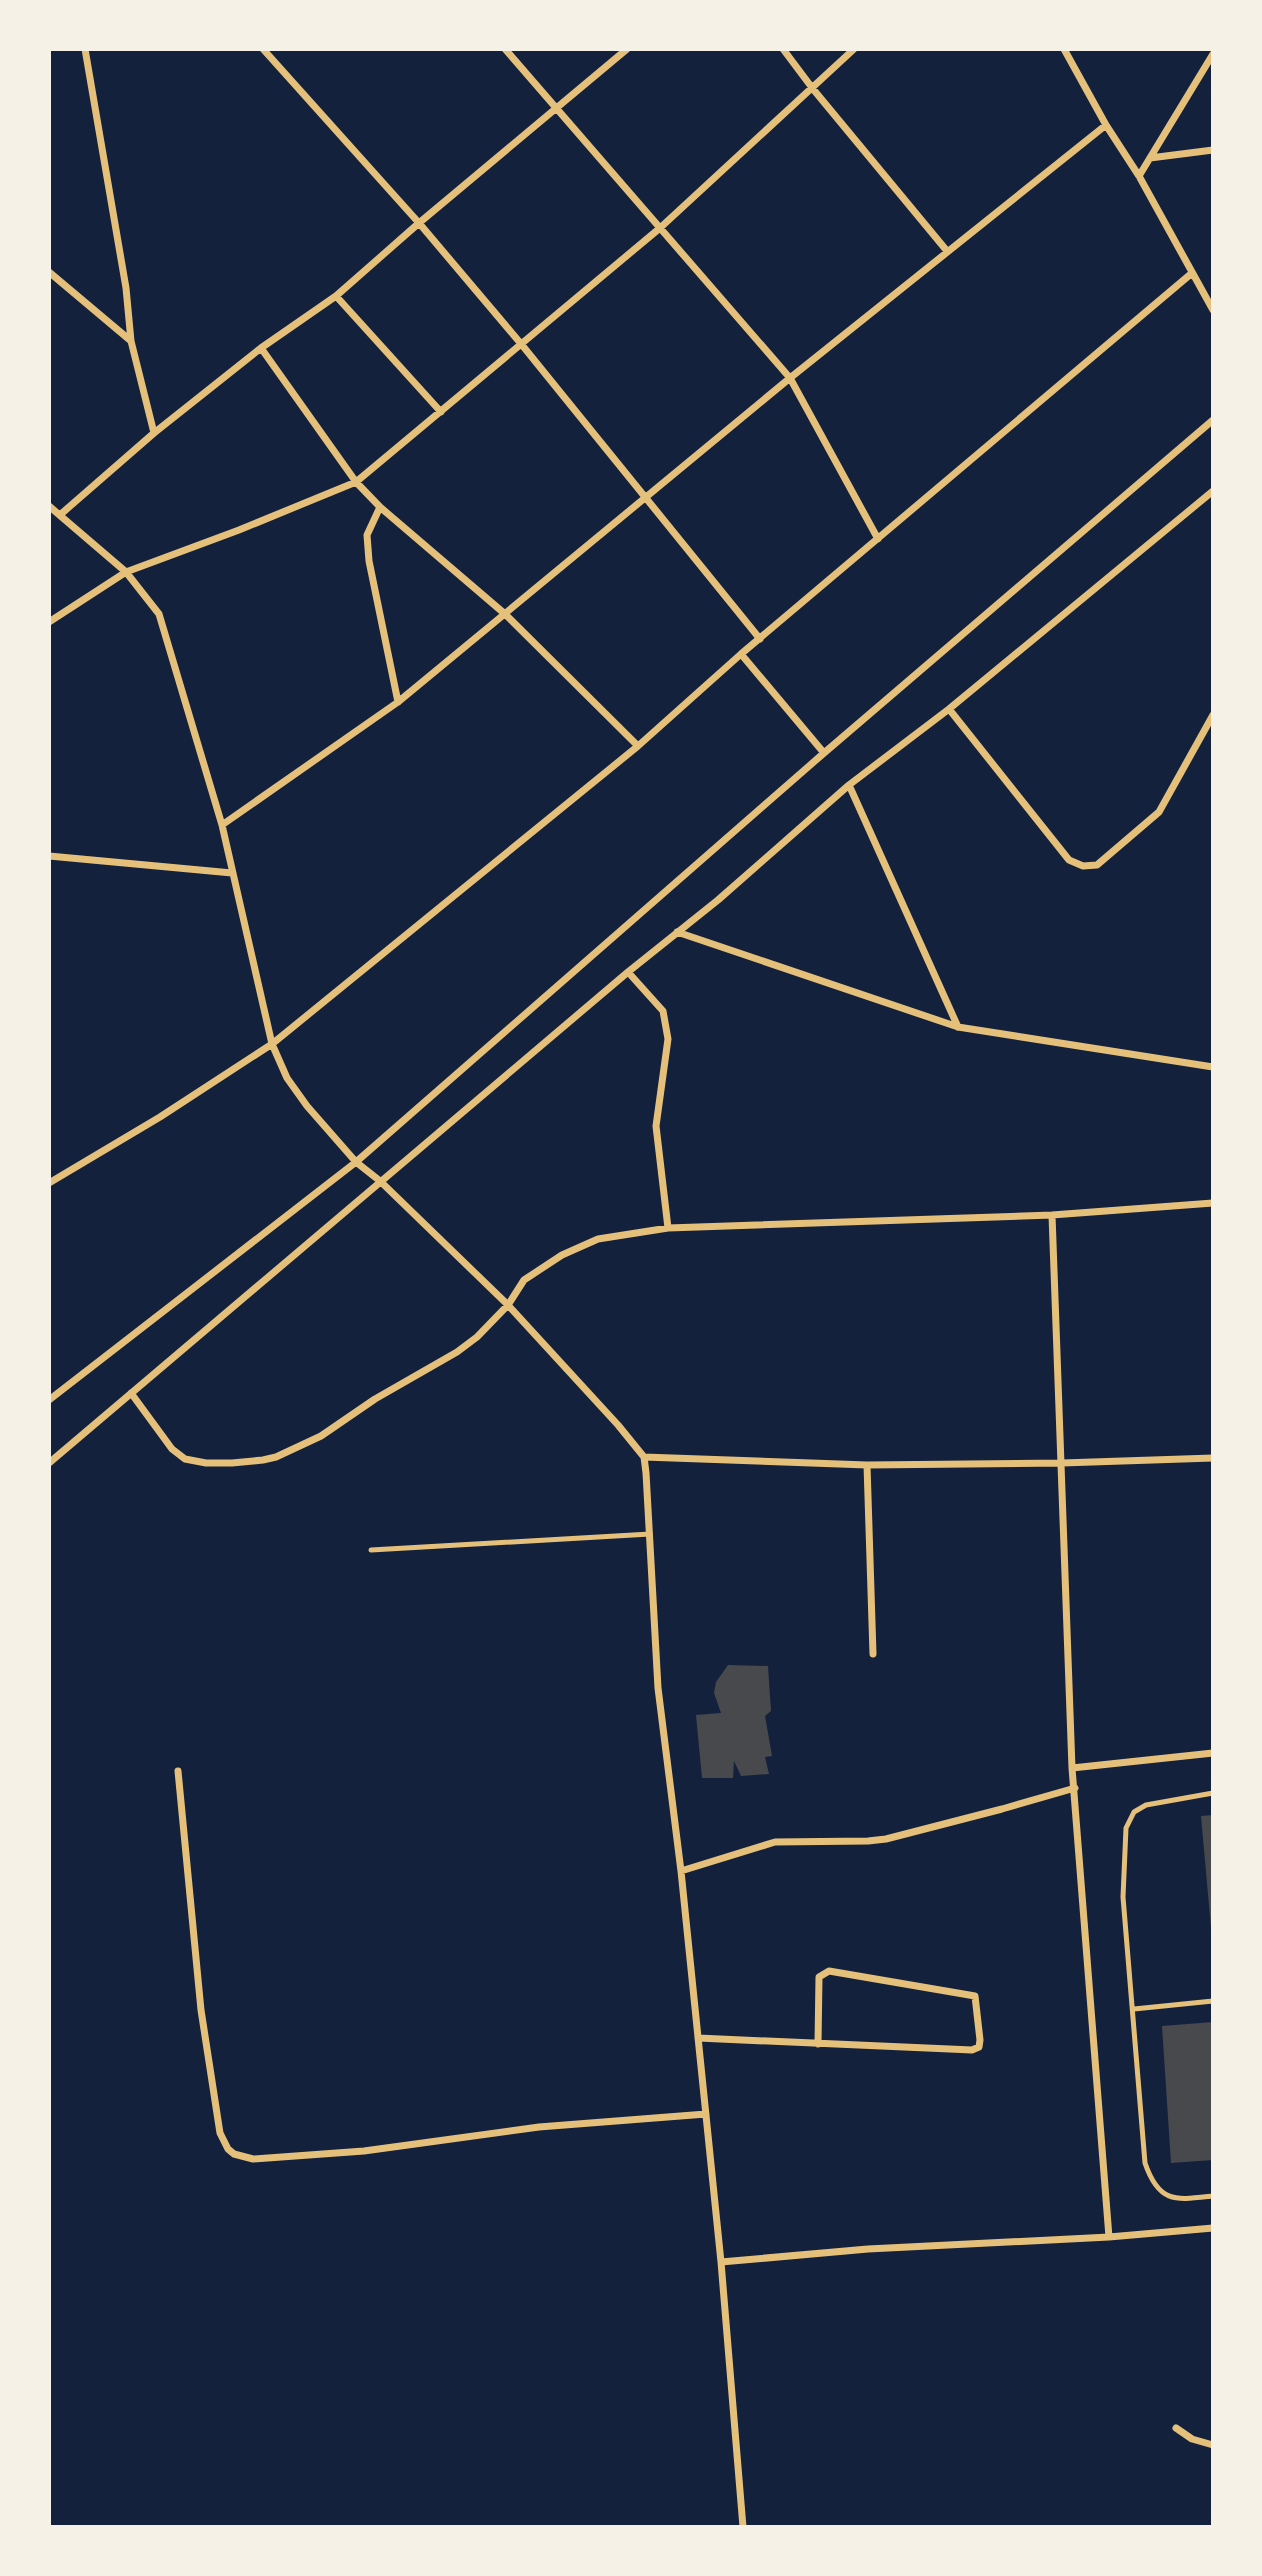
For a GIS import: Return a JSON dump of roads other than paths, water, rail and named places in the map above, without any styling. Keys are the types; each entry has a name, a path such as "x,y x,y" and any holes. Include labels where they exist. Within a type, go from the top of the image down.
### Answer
{"street":[{"path":"85,49 124,275 131,341 155,433"},
{"path":"263,49 419,223 522,345 760,639"},
{"path":"505,49 790,378 878,539"},
{"path":"61,514 155,433 261,348 336,296 627,49"},
{"path":"783,49 947,251"},
{"path":"49,622 126,572 356,482 660,228 854,49"},
{"path":"1064,49 1106,125 1139,176 1213,310"},
{"path":"1139,176 1213,54"},
{"path":"222,825 398,702 790,378 1106,125"},
{"path":"1150,158 1213,150"},
{"path":"49,272 131,341"},
{"path":"49,1183 160,1117 272,1044 638,746 741,654 1192,273"},
{"path":"336,296 441,412"},
{"path":"261,348 356,482 380,507 505,614 638,746"},
{"path":"49,1400 356,1162 824,753 1213,420"},
{"path":"49,1463 628,972 718,900 849,785 949,709 1213,491"},
{"path":"49,506 126,572 159,614 222,825 272,1044 287,1078 307,1106 356,1162 380,1181 508,1305 618,1424 644,1457 658,1688 681,1871 721,2262 743,2527"},
{"path":"380,507 367,535 369,561 398,702"},
{"path":"741,654 824,753"},
{"path":"949,709 1069,860 1083,866 1097,864 1159,812 1213,715"},
{"path":"849,785 958,1027"},
{"path":"49,856 232,873"},
{"path":"677,932 958,1027 1213,1067"},
{"path":"628,972 663,1011 668,1039 656,1126 668,1228"},
{"path":"131,1393 172,1449 185,1459 232,1464 276,1457 321,1436 375,1399 457,1352 477,1337 508,1305 524,1280 562,1255 598,1239 668,1228 1052,1215 1213,1203"},
{"path":"1052,1215 1072,1769 1109,2237"},
{"path":"644,1457 867,1465 1213,1458"},
{"path":"867,1465 873,1654"},
{"path":"1072,1769 1213,1753"},
{"path":"178,1771 201,2010 220,2133 228,2149 234,2154 253,2159 364,2151 539,2127 706,2115"},
{"path":"681,1871 775,1842 886,1839 1002,1810 1075,1788"},
{"path":"698,2038 976,2050 980,2040 975,1996 829,1971 819,1977 818,2043"},
{"path":"721,2262 868,2249 1109,2237 1213,2228"},
{"path":"1176,2428 1192,2439 1213,2445"}],"lane":[{"path":"371,1550 650,1534"},
{"path":"1213,1793 1146,1805 1134,1812 1126,1828 1123,1898 1146,2163 1152,2182 1178,2200 1213,2196"},
{"path":"1134,2009 1213,2001"}]}
